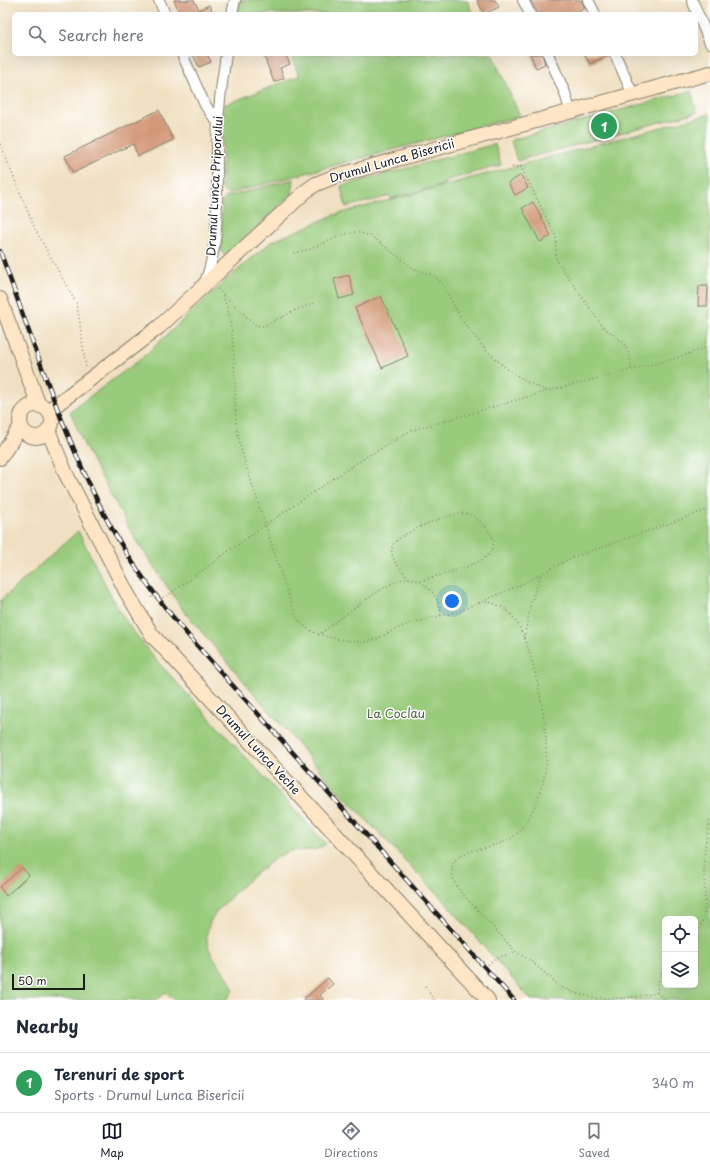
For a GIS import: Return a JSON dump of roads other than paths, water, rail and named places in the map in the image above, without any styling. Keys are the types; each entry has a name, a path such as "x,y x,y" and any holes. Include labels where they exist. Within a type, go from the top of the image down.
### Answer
{"street":[{"path":"159,0 164,12"},
{"path":"232,12 235,0"},
{"path":"523,0 529,12"},
{"path":"588,0 594,12"},
{"path":"692,0 697,12"},
{"path":"698,14 710,43"},
{"path":"183,56 205,105 218,123"},
{"name":"Drumul Lunca Priporului","path":"38,408 88,380 159,327 202,287 211,263 214,238 218,123 226,56"},
{"path":"549,56 565,93 571,113"},
{"path":"616,56 633,95"},
{"name":"Drumul Lunca Bisericii","path":"202,287 296,200 322,181 571,113 710,73"},
{"path":"0,299 38,408 51,420 0,459"},
{"path":"34,432 20,418 38,408"},
{"name":"Drumul Lunca Veche","path":"34,432 66,474 134,606 152,635 488,1000"}],"railway":[{"path":"0,251 62,420 90,486 115,535 135,567 193,641 514,1000"}],"place":[{"name":"Terenuri de sport","path":"604,126"}],"park label":[{"name":"La Coclau","path":"396,714"}]}
